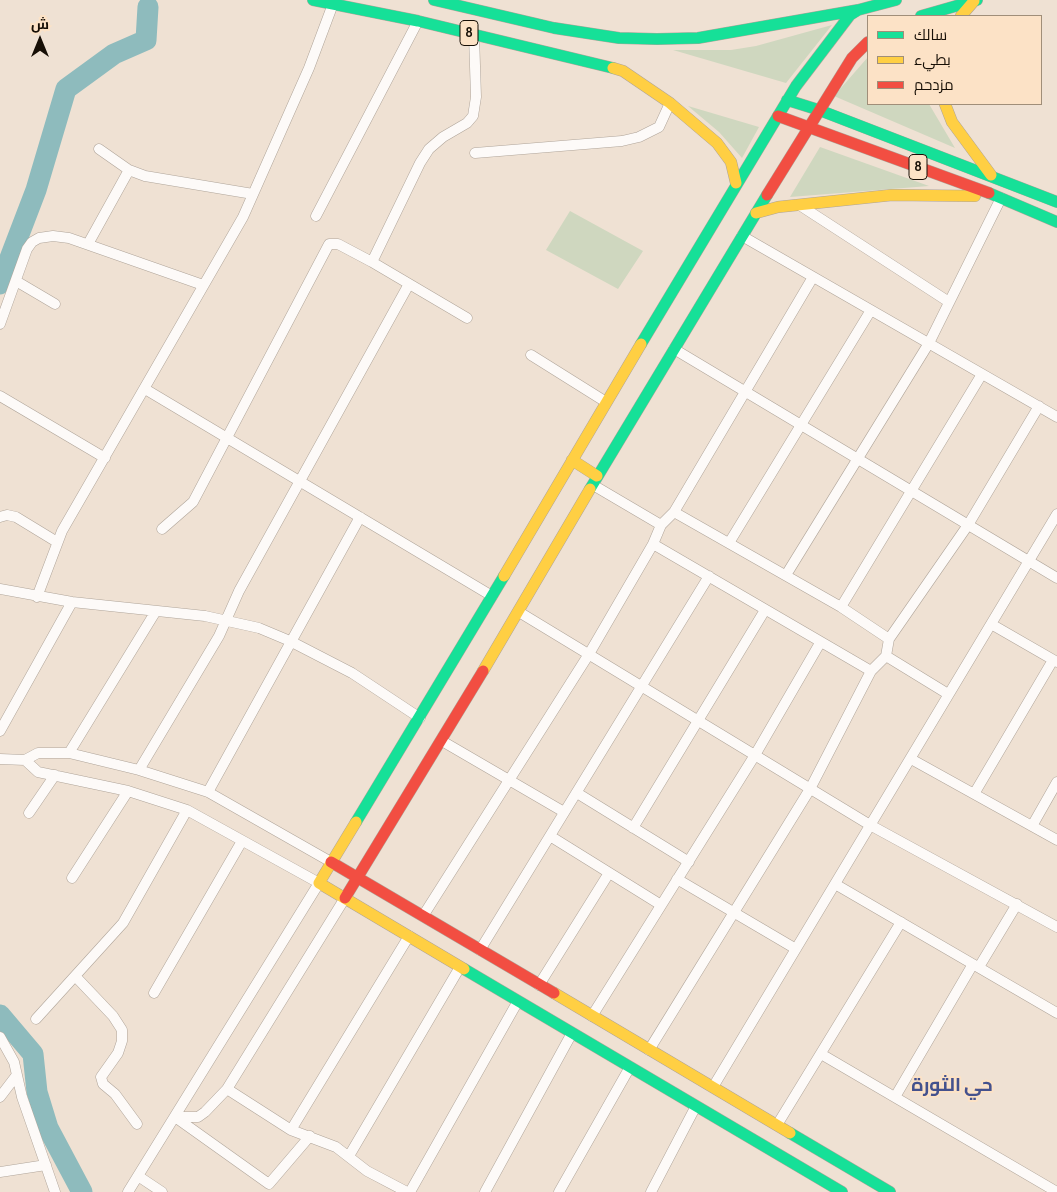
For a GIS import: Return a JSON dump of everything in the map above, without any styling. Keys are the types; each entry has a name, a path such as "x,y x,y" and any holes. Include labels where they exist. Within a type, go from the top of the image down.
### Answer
{"main road":[{"name":"8","path":"313,0 333,4 353,4 623,71 670,103"},
{"name":"8","path":"434,0 554,28 619,38 698,38 856,5"},
{"path":"842,1192 319,883 420,718 787,100 856,5 896,0"},
{"path":"925,15 976,0"},
{"path":"962,15 976,0"},
{"path":"344,898 442,741 595,481 819,110 852,58 867,43"},
{"name":"8","path":"787,100 819,110 991,174 1057,202"},
{"path":"670,103 717,143 731,162 736,183"},
{"path":"945,105 952,122 991,174"},
{"name":"8","path":"778,116 810,126 1002,198 1057,222"},
{"path":"756,213 799,204 919,194 953,194 1002,198"},
{"path":"572,460 595,481"},
{"path":"331,862 890,1192"}],"street":[{"path":"37,597 57,542 243,217 309,68 333,4"},
{"path":"316,216 418,21"},
{"path":"372,262 420,163 429,149 467,123 473,116 476,97 474,35"},
{"path":"475,153 639,138 659,127 670,103"},
{"path":"99,149 129,170 144,176 253,194"},
{"path":"88,244 129,170"},
{"path":"786,575 856,458 929,343 1002,198"},
{"path":"799,204 949,302"},
{"path":"0,324 26,249 32,242 53,236 88,244 203,285"},
{"path":"742,236 1057,416"},
{"path":"162,529 193,502 326,247 330,244 338,244 372,262 467,318"},
{"path":"423,916 589,654 653,544 661,525 674,512 813,277"},
{"path":"16,281 55,304"},
{"path":"139,770 227,620 239,591 409,284"},
{"path":"729,543 871,310"},
{"path":"674,349 1057,578"},
{"path":"531,355 606,402"},
{"path":"841,607 982,374"},
{"path":"145,389 227,436 492,596"},
{"path":"0,396 105,458"},
{"path":"649,1050 810,789 871,671 886,656 889,639 968,525 1039,406"},
{"path":"595,481 661,525"},
{"path":"674,512 841,607 889,639"},
{"path":"0,517 7,514 16,517 57,542"},
{"path":"713,1087 1057,514"},
{"path":"208,792 360,517"},
{"path":"653,544 871,671"},
{"path":"480,950 709,576"},
{"path":"0,589 72,602 156,610 227,620 259,628 290,641 352,673 420,718"},
{"path":"0,731 72,602"},
{"path":"69,753 156,610"},
{"path":"633,828 765,610"},
{"path":"519,612 870,825 1056,923"},
{"path":"974,794 1055,661 991,624"},
{"path":"592,1016 756,755 820,643"},
{"path":"886,656 948,694"},
{"path":"442,741 564,812"},
{"path":"0,759 25,760 38,753 69,753 139,770 208,792 331,862"},
{"path":"910,758 1057,840"},
{"path":"25,760 38,772 128,791 187,810 319,883 128,1192"},
{"path":"29,814 55,775"},
{"path":"1032,826 1057,782"},
{"path":"72,878 128,791"},
{"path":"577,793 689,862"},
{"path":"36,1019 124,923 187,810"},
{"path":"550,836 661,905"},
{"path":"154,993 242,841"},
{"path":"539,985 609,873"},
{"path":"678,879 796,949"},
{"path":"835,884 1057,1013"},
{"path":"175,1117 198,1117 227,1089 344,898"},
{"path":"895,1097 976,965 1017,904"},
{"path":"777,1125 902,922"},
{"path":"291,1130 409,936"},
{"path":"349,1156 460,967"},
{"path":"76,977 114,1016 122,1030 122,1041 118,1053 102,1077 103,1084 115,1094 137,1124"},
{"path":"227,1089 291,1130 336,1147 367,1171 408,1192 518,1001"},
{"path":"485,1192 572,1033"},
{"path":"0,1037 14,1062 16,1076 55,1192"},
{"path":"821,1054 1057,1192"},
{"path":"559,1192 630,1067"},
{"path":"0,1097 16,1076"},
{"path":"651,1192 696,1106"},
{"path":"175,1117 267,1188 310,1136"},
{"path":"0,1172 46,1165"},
{"path":"138,1176 162,1192"}],"green space":[{"path":"832,25 786,83 673,50 731,50 756,46"},
{"path":"867,58 867,105 930,105 955,148 834,96"},
{"path":"688,106 759,127 742,158 719,132"},
{"path":"820,147 929,186 790,197"},
{"path":"570,211 643,251 618,289 546,250"}],"waterway":[{"path":"0,284 36,190 66,89 114,54 146,40 148,7"},
{"path":"0,1015 33,1054 37,1092 48,1128 82,1192"}],"traffic: fast":[{"path":"313,0 418,21 613,68"},
{"path":"434,0 554,28 619,38 657,39 698,38 858,10"},
{"path":"641,344 796,86 850,15 858,10 896,0"},
{"path":"924,15 977,0"},
{"path":"787,100 819,110 1057,202"},
{"path":"989,193 1057,222"},
{"path":"590,489 767,195"},
{"path":"356,822 504,576"},
{"path":"464,969 842,1192"},
{"path":"790,1133 890,1192"}],"traffic: slow":[{"path":"962,15 974,1"},
{"path":"613,68 623,71 670,103 717,143 731,162 736,183"},
{"path":"945,105 952,122 991,175"},
{"path":"756,213 778,207 892,195 975,196"},
{"path":"504,576 641,344"},
{"path":"572,460 597,476"},
{"path":"483,671 590,489"},
{"path":"356,822 319,883 464,969"},
{"path":"554,993 790,1133"}],"traffic: jam":[{"path":"767,195 852,58 867,43"},
{"path":"778,116 989,193"},
{"path":"345,898 483,671"},
{"path":"331,862 554,993"}],"district":[{"name":"حي الثورة","path":"952,1086"}]}
